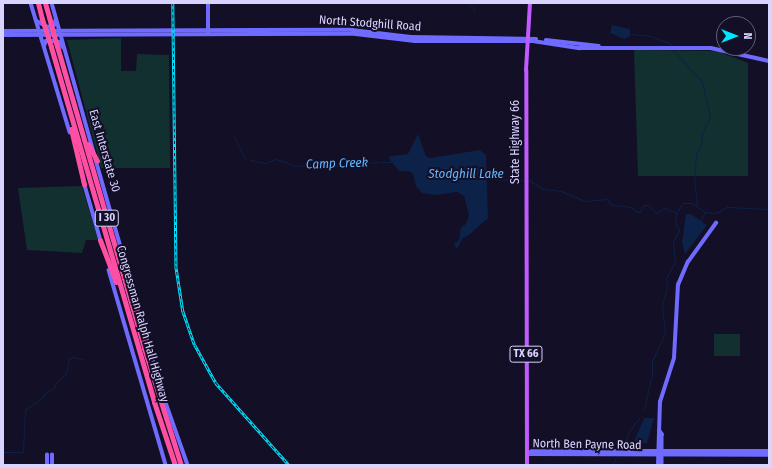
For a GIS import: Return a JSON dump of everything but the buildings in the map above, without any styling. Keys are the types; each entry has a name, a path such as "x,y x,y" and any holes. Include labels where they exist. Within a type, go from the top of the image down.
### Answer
{"highway":[{"name":"Congressman Ralph Hall Highway","path":"38,3 132,326 175,465"},
{"name":"Congressman Ralph Hall Highway","path":"45,3 144,348 181,465"},
{"path":"61,81 84,184"},
{"path":"69,88 97,161"},
{"path":"100,240 132,326"},
{"path":"129,274 144,348"}],"main road":[{"path":"31,3 166,465"},
{"name":"East Interstate 30","path":"52,3 157,375 188,465"},
{"path":"208,3 208,33"},
{"name":"TX 66","path":"529,39 530,3"},
{"path":"36,20 48,27 54,25 57,18"},
{"path":"26,31 33,28 36,20"},
{"name":"North Stodghill Road","path":"134,33 352,30 411,37 529,39 604,47 711,48 754,60 769,61"},
{"path":"3,31 26,31 62,36 134,33"},
{"path":"3,35 60,31 134,33"},
{"name":"State Highway 66","path":"527,454 526,65 529,39"},
{"path":"44,48 46,41 52,40 60,42 65,49"},
{"path":"658,465 662,434 660,431 660,402 674,358 678,285 688,262 716,223"},
{"name":"North Ben Payne Road","path":"660,454 769,451"},
{"name":"TX 66","path":"527,454 528,465"},
{"name":"North Ben Payne Road","path":"527,454 769,455"},
{"path":"660,454 662,465"},
{"path":"46,455 46,465"},
{"path":"52,455 52,465"}],"green space":[{"path":"121,38 121,71 136,71 137,54 169,55 170,168 101,168 67,40"},
{"path":"634,50 716,51 716,56 730,56 748,63 748,176 638,176"},
{"path":"82,186 98,240 86,240 82,253 27,250 18,188"},
{"path":"714,334 740,334 740,356 714,356"}],"water":[{"path":"612,25 630,29 630,36 624,39 610,33"},
{"name":"Stodghill Lake","path":"418,134 426,156 430,158 480,150 486,155 488,218 469,235 463,238 457,249 454,244 459,240 461,227 466,224 469,215 464,196 457,192 435,195 422,193 416,186 413,174 409,171 399,171 390,160 389,157 408,154"},
{"path":"686,214 691,214 707,225 685,254 682,242"},
{"path":"644,418 654,418 647,443 633,444"}],"waterway":[{"path":"468,3 475,10"},
{"path":"631,34 651,36 671,44"},
{"path":"674,51 702,82 710,117 702,133 701,146 696,154 694,180 697,205"},
{"name":"Camp Creek","path":"234,137 245,159"},
{"name":"Camp Creek","path":"250,160 266,163 276,159 295,166 314,164 328,167 379,162"},
{"name":"Camp Creek","path":"382,162 391,162"},
{"name":"Camp Creek","path":"486,179 524,180"},
{"name":"Camp Creek","path":"529,180 543,189 561,191 584,201 608,199 609,203 631,207 637,212 640,212 643,205 648,205 656,213 665,208 676,213 683,203 692,203 705,212 716,213 727,207 769,209"},
{"path":"700,221 705,212"},
{"path":"644,409 652,375 652,361 665,333 662,304 667,288 666,278 675,262 673,242 679,230 675,223 676,213"},
{"path":"3,452 23,452 25,410 43,397 46,392 53,389 58,380 66,374 69,359 74,357 83,360"},
{"path":"624,446 628,433 639,418"},
{"path":"613,463 616,458"}],"railway":[{"path":"173,3 176,266 183,311 195,345 216,383 289,465"}]}
